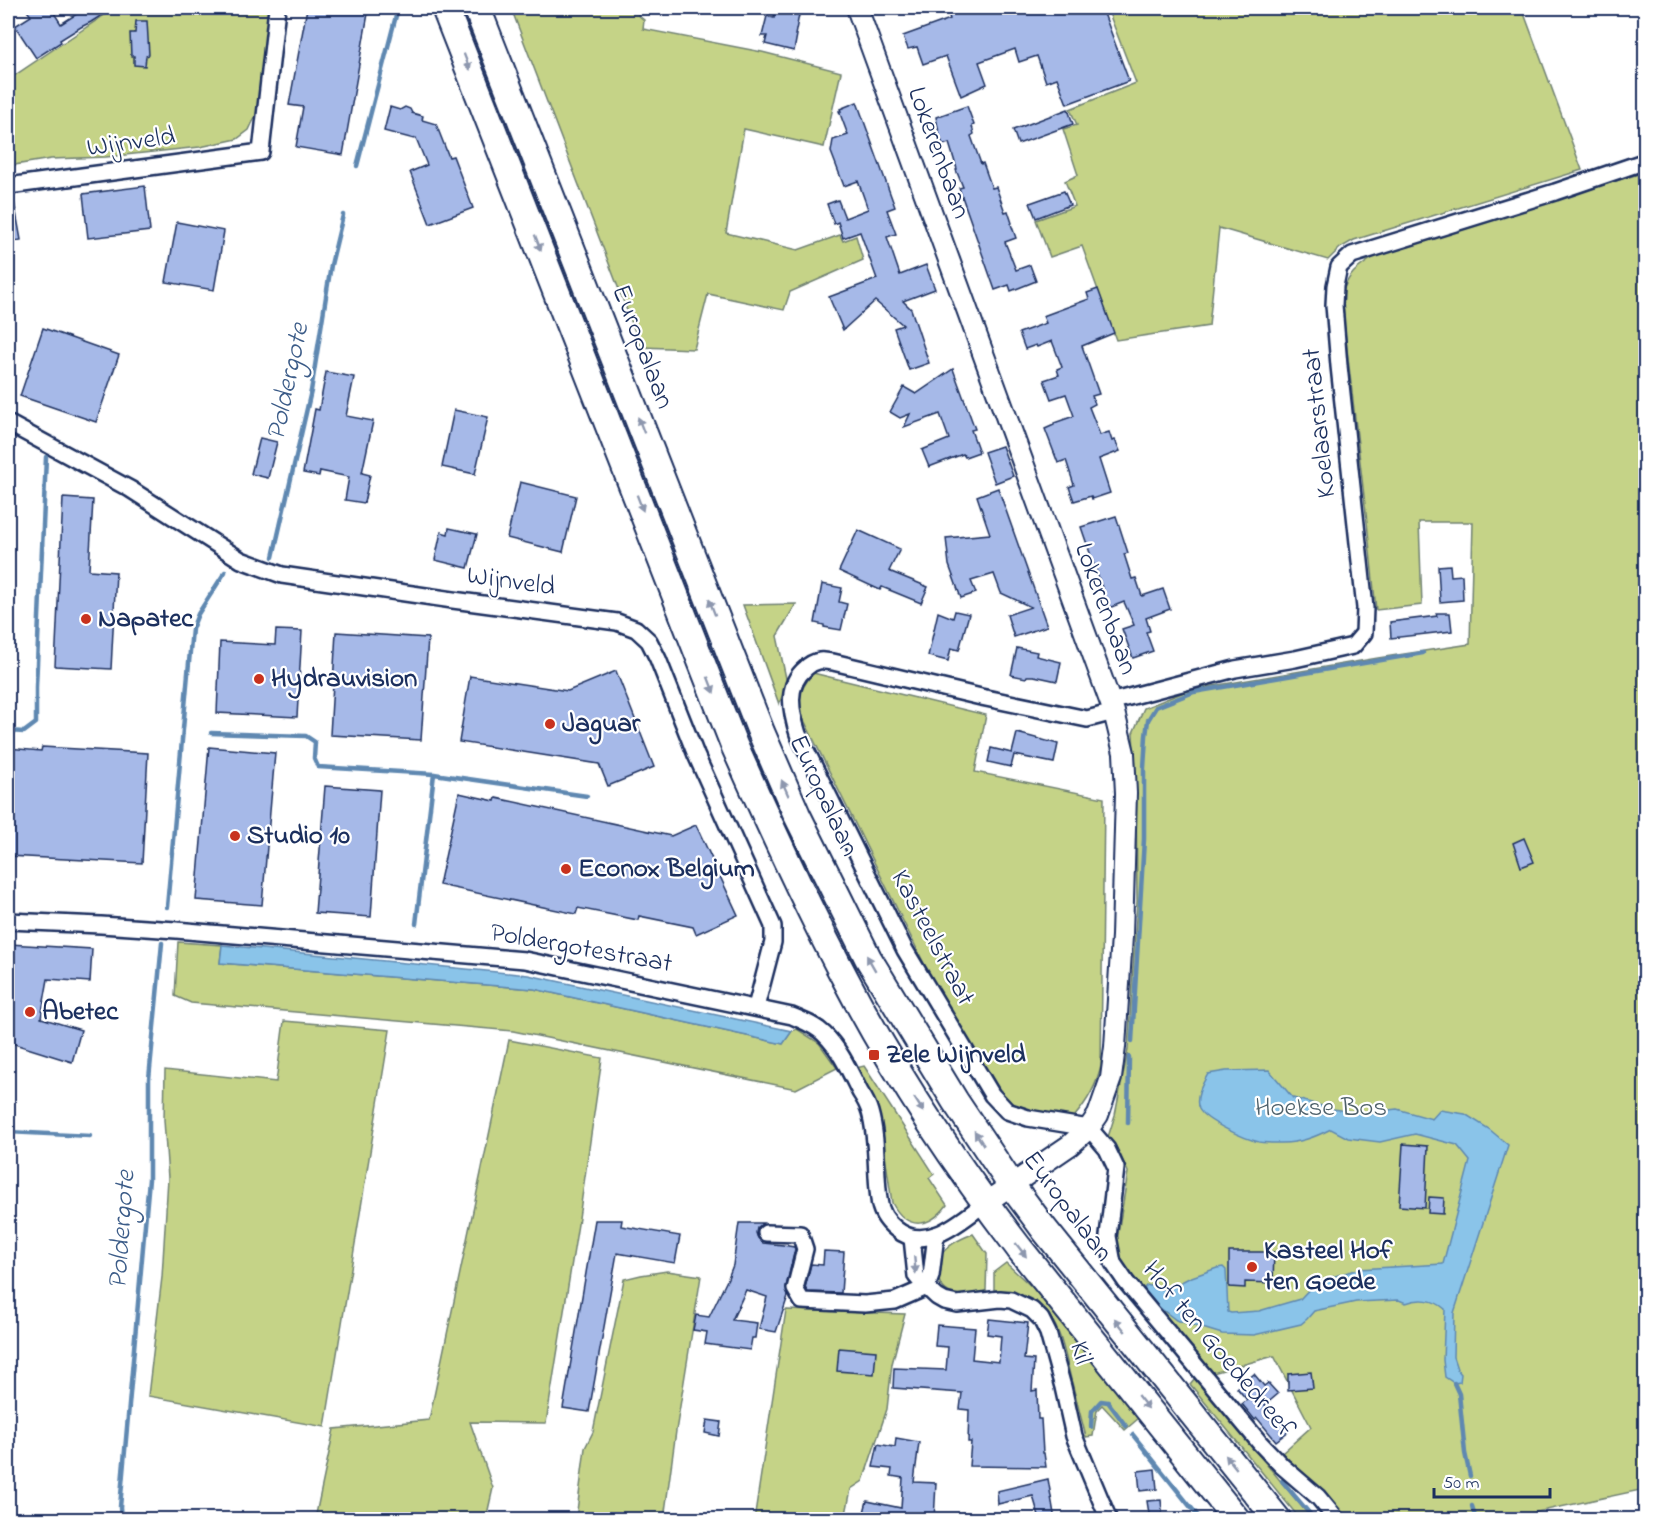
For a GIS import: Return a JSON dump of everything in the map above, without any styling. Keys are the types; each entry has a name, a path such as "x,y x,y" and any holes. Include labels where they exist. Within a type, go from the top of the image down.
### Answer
{"highway":[{"path":"445,8 734,745 846,981 919,1105 986,1203 1019,1248 1238,1520"},
{"name":"Europalaan","path":"477,8 757,722 797,815 868,958 955,1101 1011,1186 1278,1520"}],"street":[{"name":"Wijnveld","path":"8,186 261,152 277,8"},
{"name":"Lokerenbaan","path":"857,8 1112,707 1124,753 1126,793 1122,936 1111,1078 1098,1115 1089,1128 1070,1145 986,1203"},
{"name":"Koelaarstraat","path":"1112,707 1235,669 1353,645 1364,633 1365,608 1334,305 1339,267 1352,255 1555,192 1646,161"},
{"name":"Wijnveld","path":"8,423 130,489 241,560 282,575 617,622 636,629 649,641 658,659 700,766 773,926 773,942 756,1007"},
{"name":"Kasteelstraat","path":"1089,1128 1028,1118 1007,1111 992,1095 906,950 798,734 792,716 791,698 794,685 802,671 818,661 1087,719 1112,707"},
{"name":"Poldergotestraat","path":"8,921 176,930 525,960 792,1016 823,1033 834,1046 870,1110 881,1212 890,1224 912,1238"},
{"name":"Hof ten Goededreef","path":"1089,1128 1107,1149 1116,1168 1108,1236 1113,1263 1126,1282 1260,1443 1282,1466 1318,1497 1337,1520"},
{"path":"927,1287 916,1276 912,1238 936,1235 986,1203"},
{"path":"766,1233 800,1234 805,1249 795,1289 802,1301 865,1304 895,1301 927,1287 931,1276 936,1235"},
{"name":"Kil","path":"927,1287 937,1297 957,1304 1000,1299 1011,1300 1032,1310 1041,1319 1048,1334 1064,1387 1074,1436 1108,1520"}],"green space":[{"path":"115,8 273,8 262,102 249,130 237,139 200,147 106,157 51,159 8,166 8,80"},
{"path":"511,8 639,8 638,15 644,20 643,29 762,52 841,72 824,147 744,129 726,233 798,250 840,235 843,241 856,236 863,260 790,292 784,310 708,294 694,349 641,347"},
{"path":"1107,8 1522,8 1582,170 1354,240 1340,248 1328,260 1219,228 1209,326 1116,340 1082,246 1050,257 1036,220 1075,206 1065,181 1078,175 1063,129 1077,125 1070,109 1136,83"},
{"name":"Hoekse Bos","path":"1645,172 1645,1489 1509,1519 1346,1519 1282,1453 1311,1427 1274,1356 1213,1373 1121,1267 1115,1252 1128,1172 1120,1154 1108,1137 1115,1115 1128,1050 1137,901 1136,783 1133,733 1144,708 1189,690 1470,644 1473,522 1419,522 1422,605 1376,610 1341,297 1354,272 1377,255"},
{"path":"796,604 777,636 787,683 779,704 743,605"},
{"path":"813,673 986,715 975,772 1104,798 1101,1066 1091,1093 1074,1117 1028,1111 1011,1103 993,1084 943,1002 801,714 801,692"},
{"path":"178,942 222,945 220,963 534,989 783,1044 792,1031 797,1029 819,1043 837,1068 796,1089 513,1031 191,1003 175,996"},
{"path":"284,1021 390,1030 325,1427 148,1396 162,1277 168,1178 164,1120 165,1070 276,1082"},
{"path":"509,1040 602,1058 546,1423 470,1422 493,1488 486,1519 315,1519 334,1429 429,1420"},
{"path":"864,1066 934,1174 929,1178 947,1205 940,1213 926,1222 912,1222 898,1212 892,1203 879,1113 856,1068"},
{"path":"973,1234 987,1254 986,1291 965,1295 951,1293 941,1285 937,1274 938,1261 951,1245"},
{"path":"1006,1263 1033,1288 1139,1418 1125,1430 1102,1405 1097,1410 1093,1436 1086,1437 1064,1350 1054,1322 1042,1307 1031,1299 994,1290 994,1272"},
{"path":"667,1271 701,1276 664,1519 576,1519 585,1448 593,1432 624,1279"},
{"path":"786,1310 905,1314 892,1364 887,1409 863,1481 851,1489 845,1519 754,1520"},
{"path":"1195,1378 1312,1519 1300,1519 1190,1384"}],"water":[{"path":"222,945 528,975 792,1031 783,1044 534,989 220,963"},
{"path":"1269,1070 1293,1098 1333,1109 1363,1113 1397,1109 1432,1119 1440,1110 1465,1114 1489,1129 1508,1145 1454,1313 1453,1357 1461,1374 1460,1382 1454,1383 1445,1377 1443,1360 1445,1309 1431,1301 1356,1302 1314,1311 1301,1324 1254,1335 1222,1334 1176,1320 1155,1304 1144,1291 1147,1285 1168,1289 1189,1278 1223,1267 1226,1270 1228,1312 1259,1311 1300,1299 1316,1282 1358,1269 1443,1264 1470,1161 1457,1145 1415,1134 1380,1142 1348,1138 1331,1129 1295,1142 1259,1142 1217,1124 1199,1109 1198,1095 1208,1074 1226,1071"}],"building":[{"path":"25,8 51,8 61,24 86,8 113,8 60,40 61,42 36,58 15,26 31,16"},
{"path":"307,8 369,8 343,155 296,147 303,107 289,105"},
{"path":"946,8 1102,8 1129,81 1067,104 1057,78 1046,82 1037,56 1019,62 1015,49 979,62 987,84 961,96 946,56 923,64 917,47 908,49 903,36 950,19"},
{"path":"775,10 799,15 794,51 765,44 767,36 762,36 767,16 774,18"},
{"path":"136,21 147,21 149,55 146,56 145,66 134,65 134,56 131,56 130,33 135,33"},
{"path":"857,102 895,207 887,210 896,234 887,237 900,275 926,265 935,289 903,301 911,309 929,363 909,370 894,328 903,325 875,301 843,330 829,297 877,279 860,232 843,238 838,222 834,224 827,204 838,200 845,218 868,209 858,181 844,186 831,152 833,140 848,135 840,109"},
{"path":"967,106 974,125 972,126 974,134 971,136 981,164 983,163 992,188 996,187 1005,212 1008,211 1012,223 1016,238 1005,242 1016,270 1030,265 1036,281 1011,291 1009,285 995,290 959,188 963,187 949,143 943,145 939,133 936,117"},
{"path":"390,107 400,110 405,107 412,113 423,116 422,120 436,124 449,157 453,156 473,208 430,224 410,172 427,165 416,138 384,131"},
{"path":"1068,109 1073,124 1018,144 1013,130"},
{"path":"145,186 150,231 88,238 83,194"},
{"path":"1064,191 1070,205 1036,218 1030,203"},
{"path":"8,201 14,201 21,240 9,242"},
{"path":"177,222 224,231 214,290 166,282"},
{"path":"1098,289 1114,333 1082,346 1099,394 1092,396 1095,404 1089,407 1100,435 1109,432 1112,441 1115,440 1120,451 1099,459 1110,493 1092,499 1091,496 1074,501 1069,487 1074,485 1066,460 1058,463 1045,429 1074,416 1066,394 1051,399 1044,380 1059,375 1057,369 1062,367 1052,341 1025,349 1019,333 1046,323 1043,316 1089,299 1087,293"},
{"path":"43,328 119,355 96,422 20,396"},
{"path":"953,369 975,429 971,430 979,452 965,457 963,454 929,467 922,450 949,439 940,414 904,427 910,414 900,418 890,412 904,387 916,394"},
{"path":"326,372 354,377 346,416 373,421 362,473 370,475 364,503 345,500 349,477 320,471 319,476 303,473 315,409 319,410"},
{"path":"454,410 488,417 475,474 442,467"},
{"path":"260,438 277,442 268,478 251,474"},
{"path":"1002,446 1013,476 995,483 984,452"},
{"path":"520,482 576,496 563,552 507,538"},
{"path":"998,488 1047,626 1014,637 1007,615 1031,607 1001,593 994,574 971,581 976,593 961,598 949,565 946,538 990,534 977,496"},
{"name":"Napatec","path":"63,498 93,500 89,570 116,572 111,669 55,666"},
{"path":"1116,516 1128,553 1124,554 1132,579 1136,578 1142,596 1163,589 1170,609 1146,618 1150,631 1146,632 1153,651 1133,658 1122,629 1134,625 1124,602 1109,608 1081,527"},
{"path":"449,528 477,534 468,568 435,560 441,532 448,534"},
{"path":"858,530 900,549 889,571 928,587 921,603 882,587 880,590 839,571"},
{"path":"1450,565 1451,576 1462,575 1463,600 1440,602 1438,566"},
{"path":"822,584 842,588 839,602 847,604 841,630 815,623"},
{"path":"955,611 969,614 959,650 951,648 948,661 928,656 938,612 953,618"},
{"path":"1436,613 1450,613 1452,631 1391,638 1390,622 1437,616"},
{"name":"Hydrauvision","path":"276,630 302,631 297,717 217,713 220,642 275,645"},
{"path":"336,632 428,638 421,740 330,735"},
{"path":"1017,648 1037,652 1036,656 1061,662 1057,681 1034,676 1026,678 1011,675"},
{"name":"Jaguar","path":"616,671 654,767 608,786 599,764 459,742 470,676 568,691"},
{"path":"1017,733 1058,744 1054,763 1014,755 1011,767 988,762 991,748 1012,753"},
{"path":"42,747 148,753 142,863 8,856 8,748 41,751"},
{"name":"Studio 10","path":"209,747 275,753 262,905 196,900"},
{"path":"325,786 380,790 371,917 315,913"},
{"path":"459,793 495,801 496,798 671,836 696,825 738,915 696,934 693,927 639,916 638,920 578,908 576,914 439,885"},
{"path":"1524,838 1534,862 1521,867 1513,843"},
{"path":"9,944 92,949 90,982 48,979 41,1018 81,1030 72,1062 8,1042"},
{"path":"1403,1144 1428,1146 1425,1208 1399,1206"},
{"path":"1429,1197 1444,1198 1443,1214 1428,1213"},
{"path":"595,1220 622,1220 621,1226 680,1236 675,1263 617,1253 589,1412 563,1408"},
{"path":"739,1223 763,1223 757,1228 756,1233 763,1243 795,1249 786,1287 788,1296 776,1332 759,1329 767,1297 746,1290 732,1320 757,1323 755,1338 752,1338 750,1350 705,1344 707,1332 693,1330 696,1315 709,1317 728,1278 733,1265"},
{"path":"824,1251 844,1252 841,1293 808,1292 805,1288 811,1264 823,1265"},
{"name":"Kasteel Hof ten Goede","path":"1229,1252 1274,1252 1273,1283 1245,1282 1245,1288 1229,1287"},
{"path":"989,1319 1028,1323 1024,1359 1034,1360 1032,1391 1037,1390 1038,1419 1041,1419 1046,1467 969,1466 971,1442 968,1442 969,1410 960,1409 962,1393 893,1388 894,1368 946,1370 948,1347 935,1346 937,1325 975,1328 972,1359 999,1362 1001,1336 987,1334"},
{"path":"839,1348 876,1351 874,1374 837,1371"},
{"path":"1311,1372 1313,1388 1288,1390 1288,1374"},
{"path":"1254,1374 1264,1386 1268,1383 1278,1394 1265,1405 1289,1431 1276,1441 1242,1404 1247,1400 1237,1388"},
{"path":"707,1420 721,1422 719,1436 705,1433"},
{"path":"896,1438 919,1442 914,1482 936,1483 934,1520 862,1520 867,1501 901,1508 903,1478 891,1476 892,1469 873,1467 878,1444 895,1447"},
{"path":"1155,1469 1157,1489 1140,1491 1138,1471"},
{"path":"1048,1479 1055,1520 1040,1520 1033,1496 998,1504 997,1491"},
{"path":"1161,1500 1163,1520 1150,1520 1147,1501"}],"waterway":[{"name":"Poldergote","path":"357,166 398,8"},
{"name":"Poldergote","path":"273,557 311,391 331,265 343,215"},
{"path":"8,731 24,732 36,723 46,457"},
{"name":"Poldergote","path":"167,907 192,629 198,614 225,572"},
{"path":"1132,1041 1144,839 1146,736 1148,720 1156,707 1194,692 1423,653"},
{"path":"211,733 306,736 315,742 314,758 318,767 434,774 587,796"},
{"path":"416,924 434,774"},
{"name":"Poldergote","path":"121,1520 120,1507 149,1179 149,1079 162,943"},
{"path":"1128,1123 1129,1057"},
{"path":"8,1132 90,1136"},
{"path":"1454,1383 1459,1394 1465,1453 1470,1476"},
{"path":"1091,1427 1092,1411 1101,1401 1108,1402 1126,1426"},
{"path":"1133,1435 1201,1520"},
{"path":"1282,1481 1315,1520"},
{"path":"1472,1506 1476,1520"}],"place":[{"name":"Napatec","path":"86,619"},
{"name":"Hydrauvision","path":"259,679"},
{"name":"Jaguar","path":"550,724"},
{"name":"Studio 10","path":"235,836"},
{"name":"Econox Belgium","path":"566,869"},
{"name":"Abetec","path":"30,1012"},
{"name":"Zele Wijnveld","path":"874,1055"},
{"name":"Kasteel Hof ten Goede","path":"1252,1267"}]}
